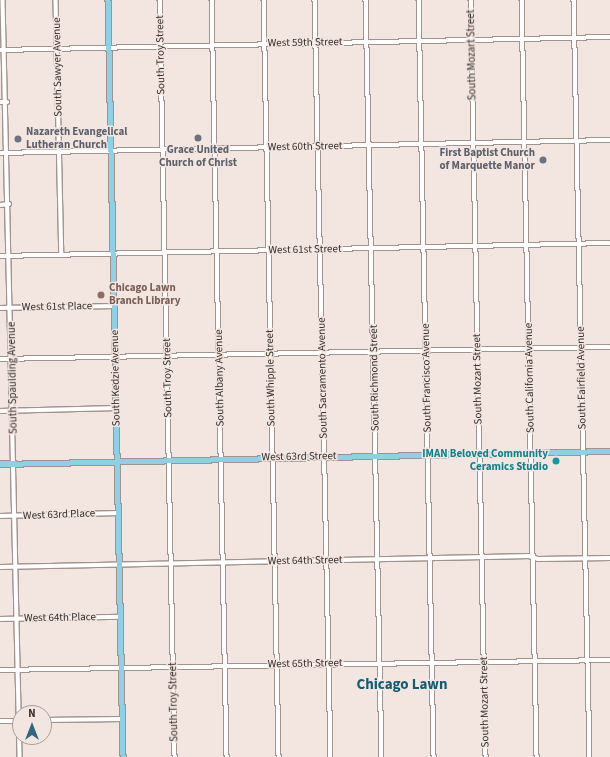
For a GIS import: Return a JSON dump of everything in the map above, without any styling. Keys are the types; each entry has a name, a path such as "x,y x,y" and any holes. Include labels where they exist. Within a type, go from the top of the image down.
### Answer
{"main road":[{"name":"South Kedzie Avenue","path":"108,0 123,757"},
{"name":"West 63rd Street","path":"0,463 610,451"}],"street":[{"name":"South Spaulding Avenue","path":"3,0 7,102 20,705"},
{"name":"South Sawyer Avenue","path":"56,0 62,255"},
{"name":"South Troy Street","path":"160,0 175,757"},
{"name":"South Albany Avenue","path":"212,0 227,757"},
{"name":"South Whipple Street","path":"264,0 279,757"},
{"name":"South Sacramento Avenue","path":"315,0 331,757"},
{"name":"South Richmond Street","path":"366,0 382,757"},
{"name":"South Francisco Avenue","path":"419,0 434,757"},
{"name":"South Mozart Street","path":"471,0 486,757"},
{"name":"South California Avenue","path":"522,0 538,757"},
{"name":"South Fairfield Avenue","path":"574,0 590,757"},
{"name":"West 59th Street","path":"0,50 610,37"},
{"path":"0,102 7,102"},
{"name":"West 60th Street","path":"0,153 610,140"},
{"path":"0,205 9,204"},
{"name":"West 61st Street","path":"0,256 610,244"},
{"name":"West 61st Place","path":"0,308 114,306"},
{"path":"0,359 610,347"},
{"path":"0,411 116,408"},
{"name":"West 63rd Place","path":"0,516 119,513"},
{"name":"West 64th Street","path":"0,567 482,557 610,558"},
{"name":"West 64th Place","path":"0,619 120,617"},
{"name":"West 65th Street","path":"0,670 484,660 610,660"},
{"path":"52,720 122,719"},
{"path":"0,721 12,721"},
{"name":"South Spaulding Avenue","path":"20,745 20,757"}],"place":[{"name":"Grace United Church of Christ","path":"198,138"},
{"name":"Nazareth Evangelical Lutheran Church","path":"18,139"},
{"name":"First Baptist Church of Marquette Manor","path":"543,160"},
{"name":"Chicago Lawn Branch Library","path":"101,295"},
{"name":"IMAN Beloved Community Ceramics Studio","path":"556,461"}],"district":[{"name":"Chicago Lawn","path":"402,685"}]}
